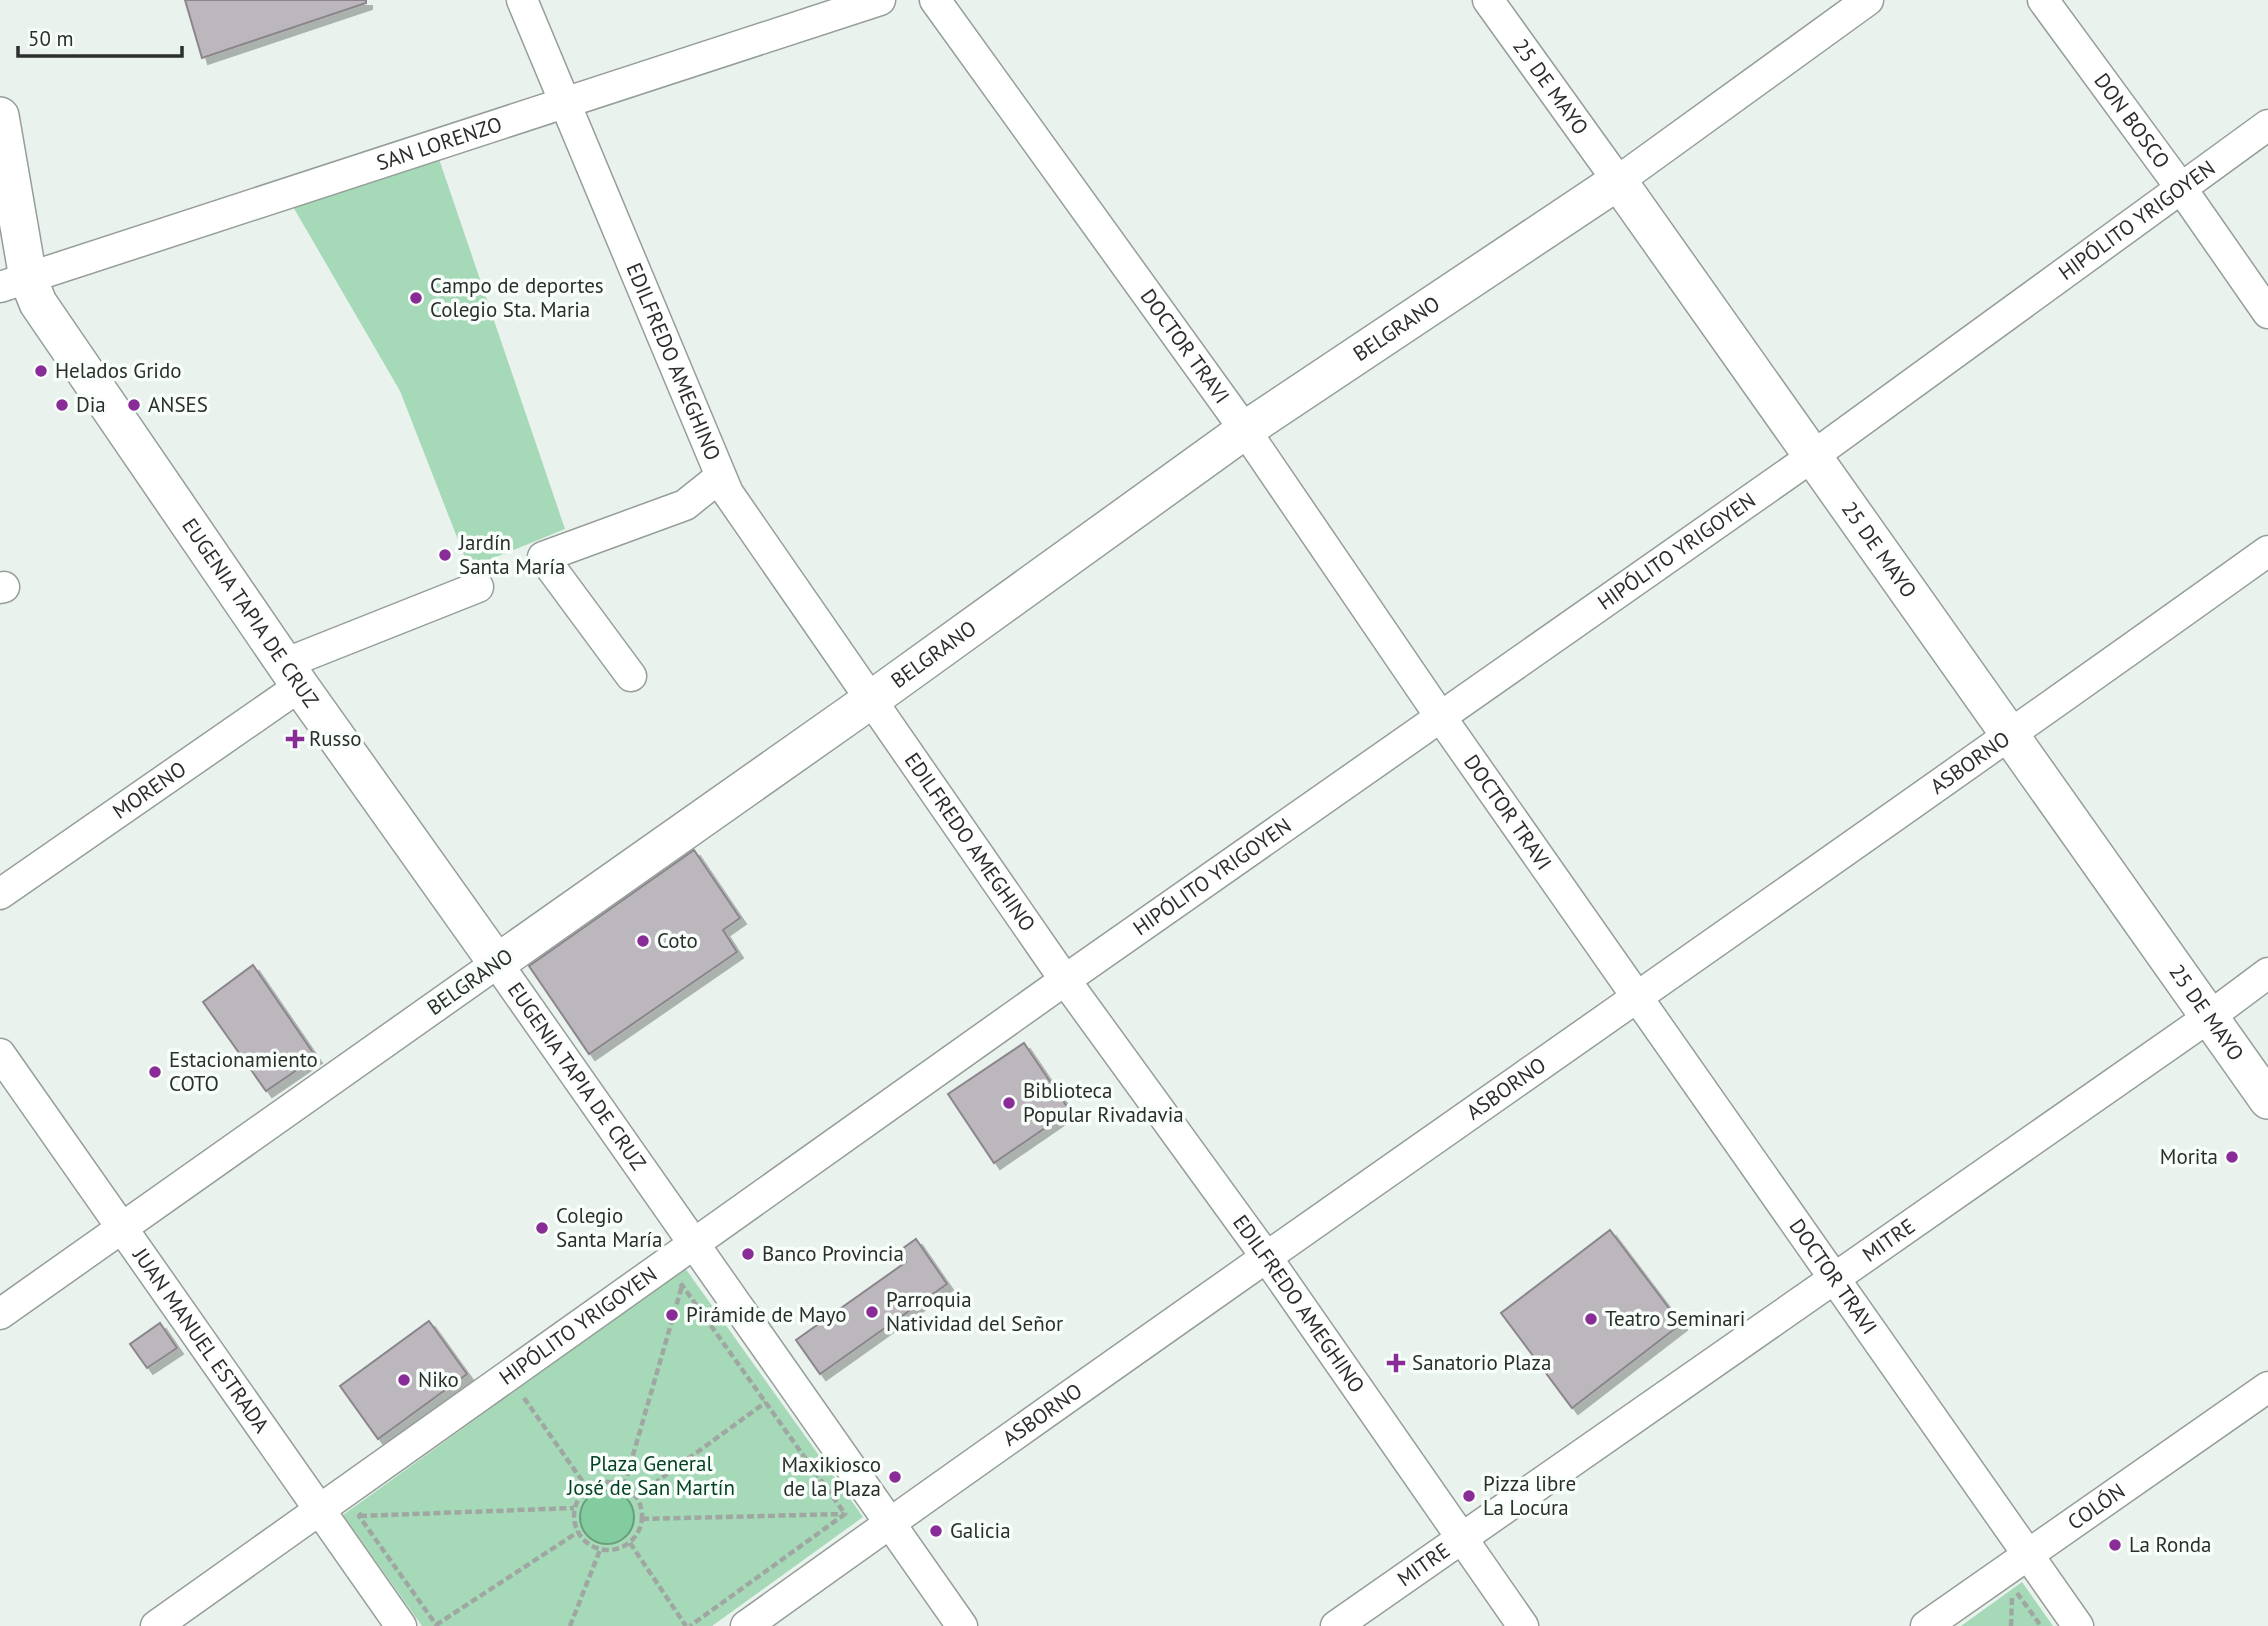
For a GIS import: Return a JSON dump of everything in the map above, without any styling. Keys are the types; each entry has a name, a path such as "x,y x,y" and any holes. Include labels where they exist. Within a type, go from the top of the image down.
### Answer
{"main road":[{"name":"EUGENIA TAPIA DE CRUZ","path":"0,116 14,283 38,303 292,675 498,963"},
{"name":"BELGRANO","path":"498,963 872,699 1245,430 1618,181"},
{"name":"25 DE MAYO","path":"1618,181 2268,1100"}],"street":[{"name":"EDILFREDO AMEGHINO","path":"522,0 728,492 1065,980 1266,1258 1523,1626"},
{"name":"SAN LORENZO","path":"14,283 880,0"},
{"name":"DOCTOR TRAVI","path":"935,0 1245,430 1440,716 2078,1626"},
{"name":"25 DE MAYO","path":"1488,0 1618,181"},
{"name":"BELGRANO","path":"1618,181 1868,0"},
{"name":"DON BOSCO","path":"2043,0 2268,313"},
{"name":"HIPÓLITO YRIGOYEN","path":"156,1626 1065,980 1813,456 2268,125"},
{"path":"631,676 543,557 685,505 720,478"},
{"name":"ASBORNO","path":"746,1626 1636,996 2012,735 2268,551"},
{"name":"MORENO","path":"0,894 292,675 478,587"},
{"name":"BELGRANO","path":"0,1314 498,963"},
{"name":"EUGENIA TAPIA DE CRUZ","path":"498,963 888,1524 962,1626"},
{"name":"MITRE","path":"1336,1626 2209,1017 2268,973"},
{"name":"JUAN MANUEL ESTRADA","path":"0,1054 401,1626"},
{"name":"COLÓN","path":"1926,1626 2268,1387"}],"path":[{"path":"671,1293 682,1285"},
{"path":"682,1285 845,1514"},
{"path":"624,1486 682,1285"},
{"path":"535,1390 524,1398 589,1489"},
{"path":"636,1496 766,1402"},
{"path":"600,1483 624,1486 636,1496 642,1506 640,1530 630,1544 614,1550 600,1549 587,1543 578,1532 574,1521 574,1508 579,1496 600,1483"},
{"path":"359,1516 370,1508"},
{"path":"359,1516 574,1508"},
{"path":"642,1519 845,1514"},
{"path":"630,1544 688,1626 845,1514"},
{"path":"359,1516 436,1626 578,1532"},
{"path":"570,1626 600,1549"},
{"path":"2011,1626 2012,1586"}],"green space":[{"name":"Campo de deportes Colegio Sta. Maria","path":"439,159 565,529 469,568 400,391 292,205"},
{"name":"Plaza General José de San Martín","path":"685,1268 863,1517 712,1626 422,1626 343,1515"},
{"path":"2022,1582 2053,1626 1961,1626"}],"shaded area":[{"path":"612,1490 622,1494 630,1502 634,1517 630,1532 622,1540 602,1544 592,1540 584,1532 580,1512 584,1502 592,1494"}],"building":[{"path":"185,0 366,0 366,3 202,58"},
{"name":"Coto","path":"694,850 740,918 723,930 737,952 589,1054 529,966"},
{"path":"253,965 316,1057 266,1091 203,1002"},
{"name":"Biblioteca Popular Rivadavia","path":"1024,1043 1070,1111 994,1163 948,1094"},
{"name":"Teatro Seminari","path":"1610,1230 1681,1324 1572,1408 1501,1313"},
{"name":"Parroquia Natividad del Señor","path":"916,1239 947,1284 820,1374 796,1340 906,1262 899,1251"},
{"name":"Niko","path":"429,1321 467,1374 378,1439 340,1386"},
{"path":"160,1323 177,1348 147,1368 130,1344"}],"place":[{"name":"Campo de deportes Colegio Sta. Maria","path":"416,298"},
{"name":"Helados Grido","path":"41,371"},
{"name":"Dia","path":"62,405"},
{"name":"ANSES","path":"134,405"},
{"name":"Jardín Santa María","path":"445,555"},
{"name":"Russo","path":"295,739"},
{"name":"Coto","path":"643,941"},
{"name":"Estacionamiento COTO","path":"155,1072"},
{"name":"Biblioteca Popular Rivadavia","path":"1009,1103"},
{"name":"Morita","path":"2232,1157"},
{"name":"Colegio Santa María","path":"542,1228"},
{"name":"Banco Provincia","path":"748,1254"},
{"name":"Parroquia Natividad del Señor","path":"872,1312"},
{"name":"Pirámide de Mayo","path":"672,1315"},
{"name":"Teatro Seminari","path":"1591,1319"},
{"name":"Sanatorio Plaza","path":"1396,1363"},
{"name":"Niko","path":"404,1380"},
{"name":"Maxikiosco de la Plaza","path":"895,1477"},
{"name":"Pizza libre La Locura","path":"1469,1496"},
{"name":"Galicia","path":"936,1531"},
{"name":"La Ronda","path":"2115,1545"}]}
